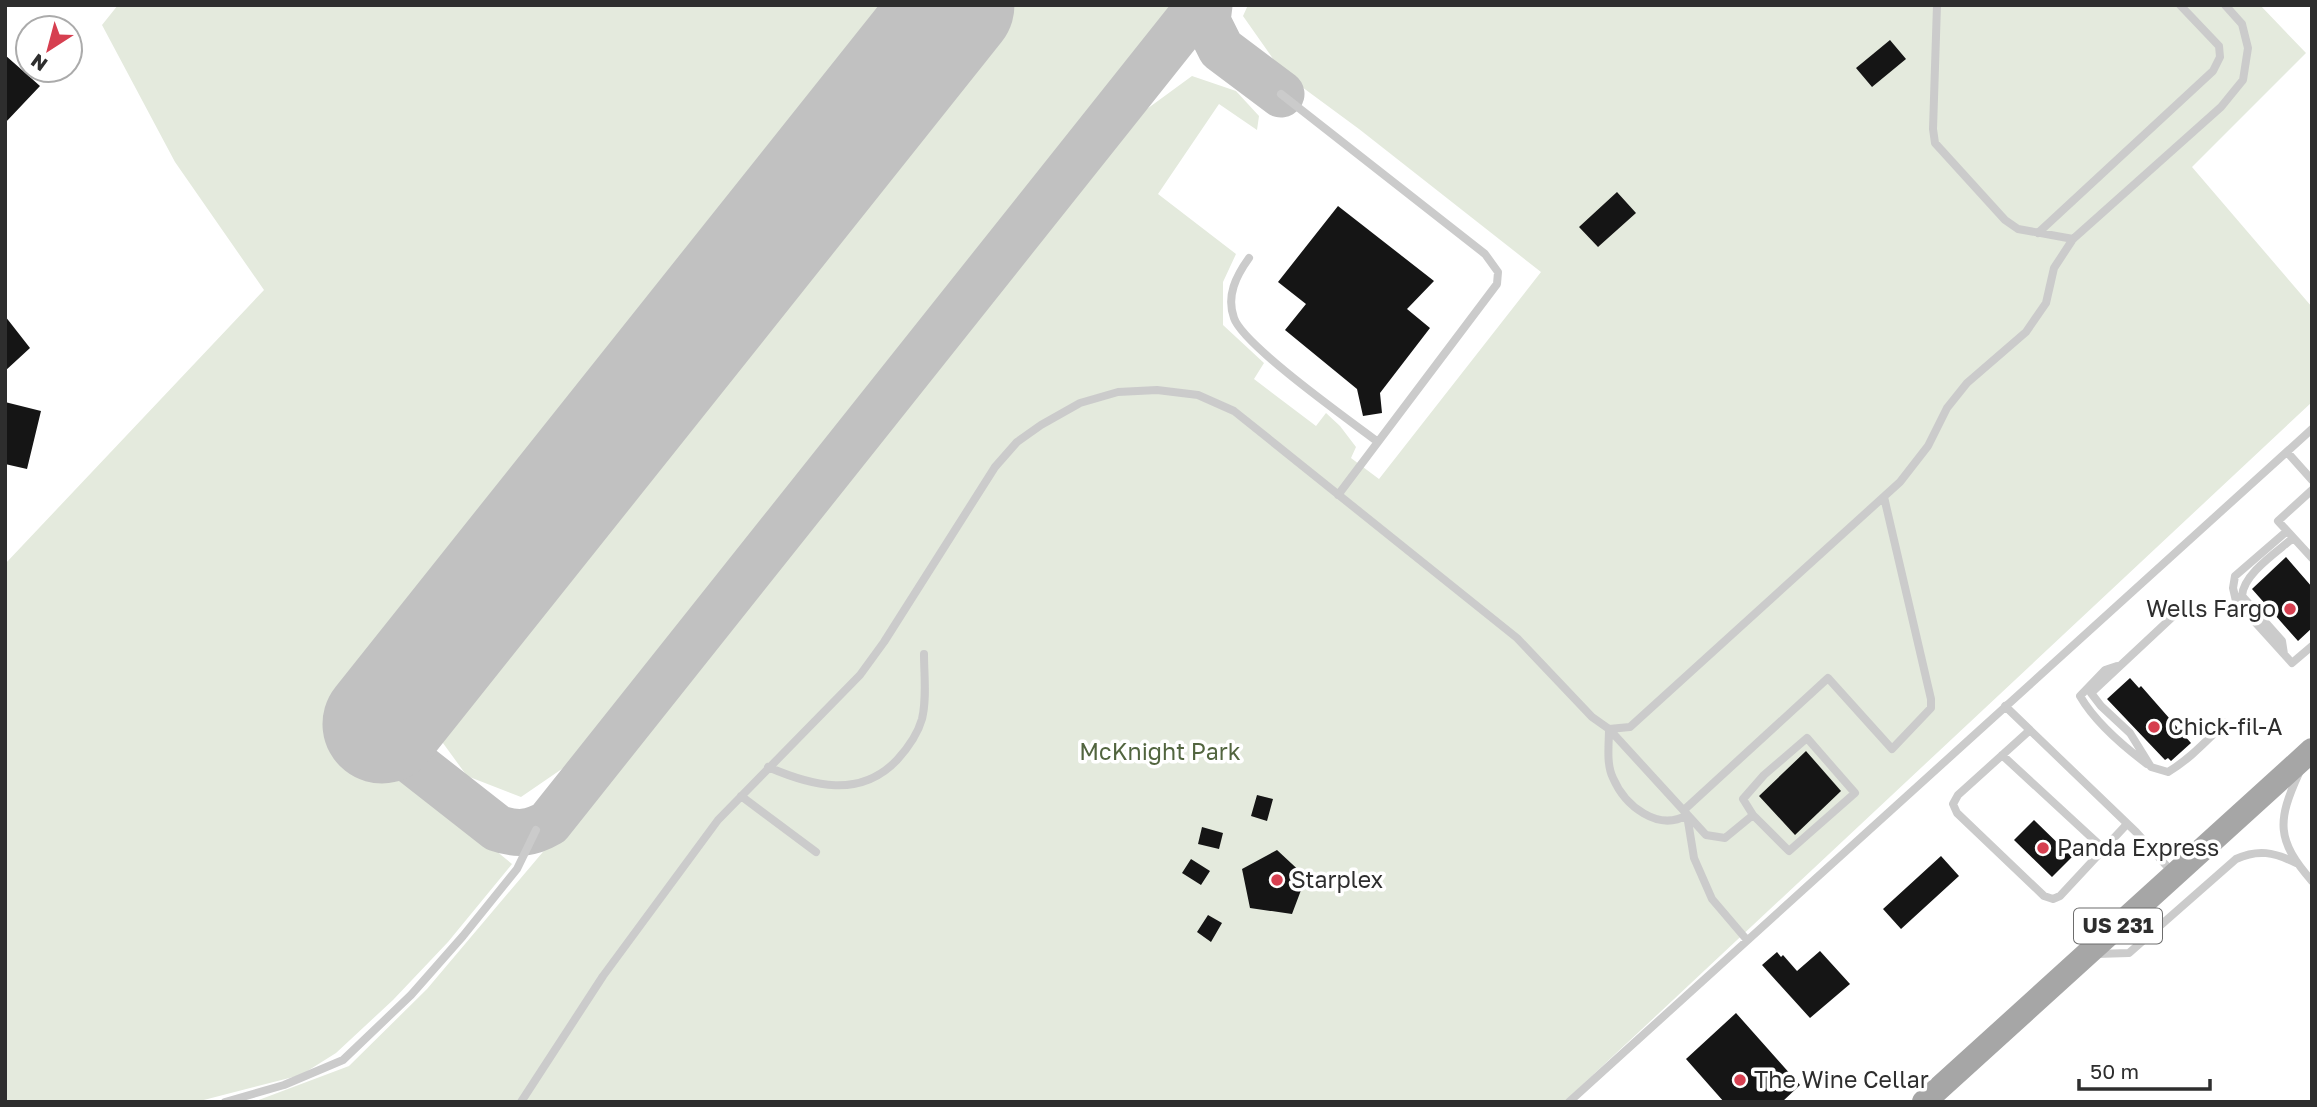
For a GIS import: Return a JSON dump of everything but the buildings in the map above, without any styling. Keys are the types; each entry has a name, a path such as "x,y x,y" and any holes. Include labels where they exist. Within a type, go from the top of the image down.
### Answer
{"main road":[{"name":"US 231","path":"1924,1102 2309,753"}],"lane":[{"path":"1937,5 1933,129 1935,144 2005,220 2018,229 2073,239"},
{"path":"2038,233 2213,71 2220,57 2219,46 2180,5"},
{"path":"1609,729 1630,727 1900,482 1928,446 1947,408 1967,383 2026,332 2046,303 2054,268 2073,239 2221,107 2243,80 2248,48 2242,23 2225,5"},
{"path":"1281,94 1485,254 1498,272 1497,284 1338,495"},
{"path":"1249,258 1233,286 1231,298 1233,316 1239,330 1266,355 1378,442"},
{"path":"522,1102 603,976 718,820 859,675 884,642 995,467 1017,442 1041,425 1080,403 1118,392 1157,390 1198,394 1234,411 1517,638 1591,717 1609,729 1706,835 1726,838 1753,815"},
{"path":"1569,1102 2312,429"},
{"path":"2287,452 2312,480"},
{"path":"2312,490 2278,521 2312,558"},
{"path":"1609,729 1612,778 1629,802 1643,814 1660,820 1677,821 1828,678 1892,749 1931,708 1931,699 1884,497"},
{"path":"2290,534 2235,576 2233,588 2236,601 2292,663 2312,646"},
{"path":"2183,607 2091,693 2130,733 2151,767 2168,772 2181,764 2225,723"},
{"path":"768,767 798,780 824,786 861,783 886,771 906,749 922,720 925,696 923,654"},
{"path":"2005,706 2127,824 2175,875"},
{"path":"2030,730 1958,795 1953,804 1957,813 2044,896 2053,899 2060,896 2127,824"},
{"path":"1807,738 1856,793 1789,851 1753,815 1742,799 1764,775 1807,738"},
{"path":"2309,753 2282,814 2283,829 2296,863 2312,881"},
{"path":"2002,755 2104,849"},
{"path":"741,796 816,852"},
{"path":"1685,812 1694,858 1712,899 1747,940"},
{"path":"225,1102 284,1085 343,1060 411,995 463,936 517,869 537,830"},
{"path":"2087,954 2129,953 2236,859 2252,852 2282,856 2296,863"}],"green space":[{"path":"118,5 904,5 335,720 512,864 448,942 393,1000 336,1053 301,1075 196,1102 5,1102 5,564 264,290 175,162 102,25"},
{"path":"1007,5 1181,5 591,749 521,797 467,776 432,728"},
{"name":"McKnight Park","path":"1248,5 2260,5 2306,53 2192,167 2312,307 2312,402 1564,1102 253,1102 349,1066 427,989 630,749 1125,125 1192,76 1236,91 1259,116 1257,130 1219,104 1158,194 1236,254 1223,282 1223,325 1264,363 1254,379 1316,426 1326,413 1356,447 1351,458 1379,479 1541,272 1283,73 1243,16"}],"taxiway":[{"path":"382,724 409,759 497,828 523,832 549,823 1200,5"},
{"path":"1209,5 1207,21 1221,49 1281,94"}],"runway":[{"path":"382,724 955,5"}],"place":[{"name":"Wells Fargo","path":"2290,609"},
{"name":"Chick-fil-A","path":"2154,727"},
{"name":"Panda Express","path":"2043,848"},
{"name":"Starplex","path":"1277,880"},
{"name":"The Wine Cellar","path":"1740,1080"}]}
